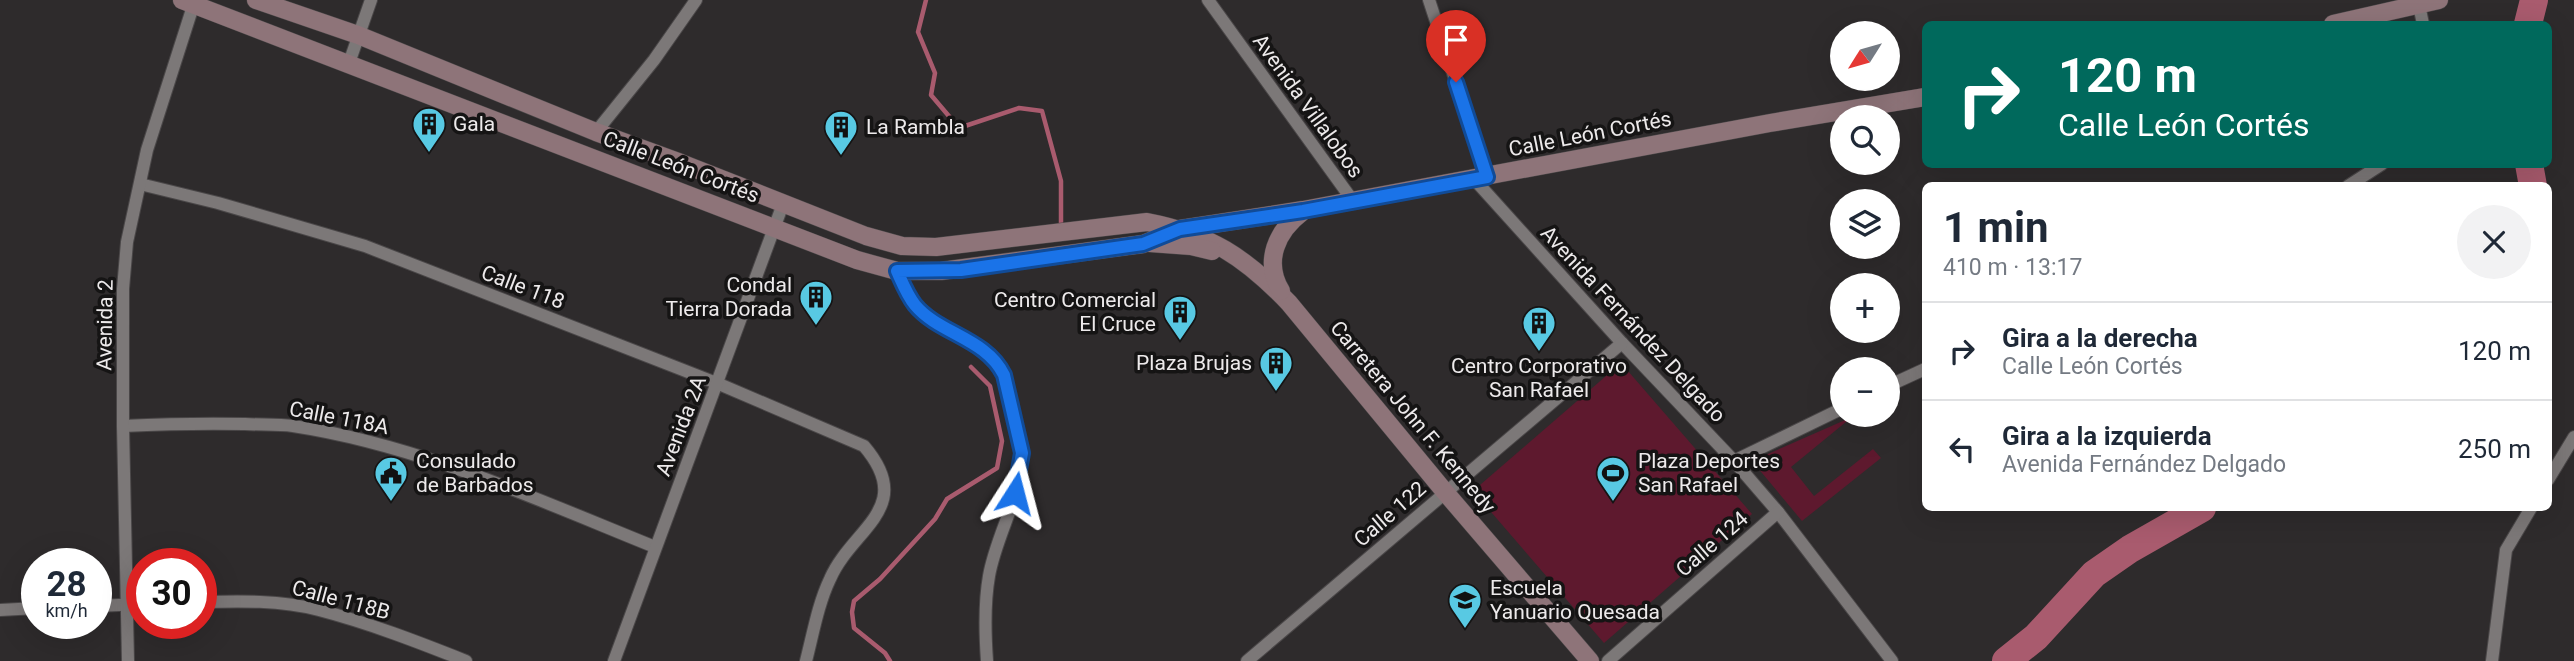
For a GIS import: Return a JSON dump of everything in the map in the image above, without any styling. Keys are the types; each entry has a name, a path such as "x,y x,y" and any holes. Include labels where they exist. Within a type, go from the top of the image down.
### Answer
{"main road":[{"name":"Calle León Cortés","path":"256,0 358,35 596,132 866,236 902,246 936,247 1147,222 1180,229"},
{"path":"2347,21 2439,0"},
{"name":"Calle León Cortés","path":"190,1 774,228 858,260 897,271 961,270 1150,243 1180,229 1303,211 1770,123 1922,98"},
{"path":"1289,303 1278,284 1273,263 1276,242 1286,224 1303,211"},
{"name":"Carretera John F. Kennedy","path":"1180,229 1211,241 1240,258 1266,279 1289,303 1445,492 1590,661"},
{"path":"1150,243 1191,246 1240,258"}],"street":[{"path":"349,63 371,0"},
{"path":"596,132 654,60 696,0"},
{"name":"Avenida Villalobos","path":"1208,0 1353,201"},
{"name":"Avenida Fernández Delgado","path":"1429,0 1481,178 1622,343 1734,461 1778,512 1892,661"},
{"name":"Avenida 2","path":"126,604 123,289 127,242 146,150 190,1"},
{"path":"2419,5 2422,21"},
{"path":"2354,182 2376,168"},
{"name":"Calle 118","path":"140,184 341,237 719,384 864,446 877,462 884,489 878,515 854,541 830,579 806,661"},
{"name":"Avenida 2A","path":"614,661 719,384 783,204"},
{"path":"897,271 915,305 930,318 959,334 999,363 1013,410 1022,453 1015,493 989,574 985,601 986,661"},
{"name":"Calle 122","path":"1247,661 1622,343"},
{"path":"1900,380 1922,370"},
{"path":"1734,461 1830,414"},
{"name":"Calle 118A","path":"123,426 203,423 290,426 360,438 419,456 655,547"},
{"path":"2552,473 2574,437"},
{"path":"2492,661 2506,550 2529,511"},
{"name":"Calle 124","path":"1608,661 1778,512"},
{"name":"Calle 118B","path":"217,602 244,601 318,610 412,640 466,661"},
{"path":"112,605 126,604"},
{"path":"0,610 21,609"},
{"name":"Avenida 2","path":"127,639 128,661"}],"shaded area":[{"name":"Plaza Deportes San Rafael","path":"1621,363 1752,514 1604,643 1473,491"},
{"path":"1830,427 1840,427 1791,467 1814,496 1873,449 1881,458 1802,521 1752,461"}],"waterway":[{"path":"926,0 918,32 935,73 931,95 959,128 1019,108 1042,111 1061,181 1061,225 1058,227"},
{"path":"2529,21 2534,0"},
{"path":"2530,168 2532,182"},
{"path":"890,661 885,653 854,628 854,601 880,579 935,519 947,499 997,468 1002,441 990,386 971,367"},
{"path":"2006,661 2036,637 2094,574 2130,549 2197,511"}],"place":[{"name":"Gala","path":"429,154"},
{"name":"La Rambla","path":"841,157"},
{"name":"Condal Tierra Dorada","path":"816,327"},
{"name":"Centro Comercial El Cruce","path":"1180,342"},
{"name":"Centro Corporativo San Rafael","path":"1539,353"},
{"name":"Plaza Brujas","path":"1276,393"},
{"name":"Consulado de Barbados","path":"391,503"},
{"name":"Plaza Deportes San Rafael","path":"1613,503"},
{"name":"Escuela Yanuario Quesada","path":"1465,630"}],"route":[{"path":"1015,493 1022,453 999,363 959,334 930,318 915,305 897,271 961,270 1150,243 1180,229 1303,211 1487,177 1456,82"}]}
